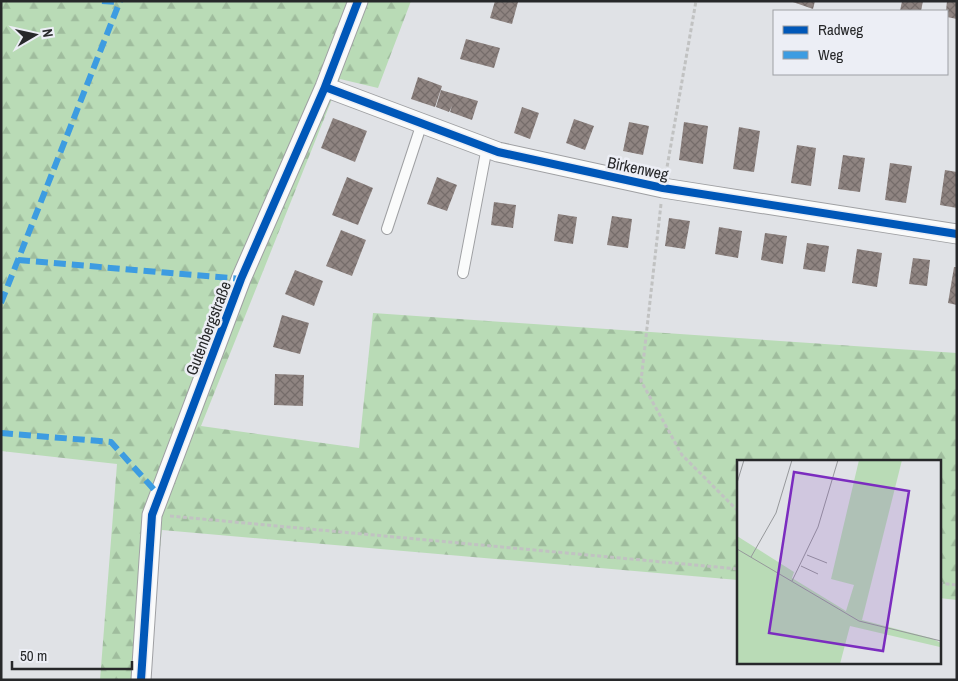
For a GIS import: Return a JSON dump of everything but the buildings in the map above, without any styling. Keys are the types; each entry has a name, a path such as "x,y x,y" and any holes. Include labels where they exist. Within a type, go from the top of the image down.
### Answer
{"street":[{"name":"Gutenbergstraße","path":"141,680 152,514 241,278 325,87 358,1"},
{"name":"Birkenweg","path":"325,87 498,152 663,188 957,234"}],"lane":[{"path":"387,229 422,123"},
{"path":"463,273 487,148"}],"path":[{"path":"696,1 663,188 641,381 682,455 737,510"},
{"path":"152,514 737,569"},
{"path":"940,583 957,585"}],"green space":[{"path":"1,1 411,1 378,88 340,79 201,426 359,448 373,313 957,353 957,600 940,598 940,460 737,460 737,580 162,530 145,680 100,680 117,464 1,451"}],"marked path":[{"path":"102,1 120,2"},
{"path":"1,303 120,1"},
{"path":"18,260 241,279"},
{"path":"1,433 111,442 159,495"}],"cycle path":[{"path":"141,680 152,515 241,279 325,87 358,1"},
{"path":"325,87 498,152 663,188 957,234"}]}
